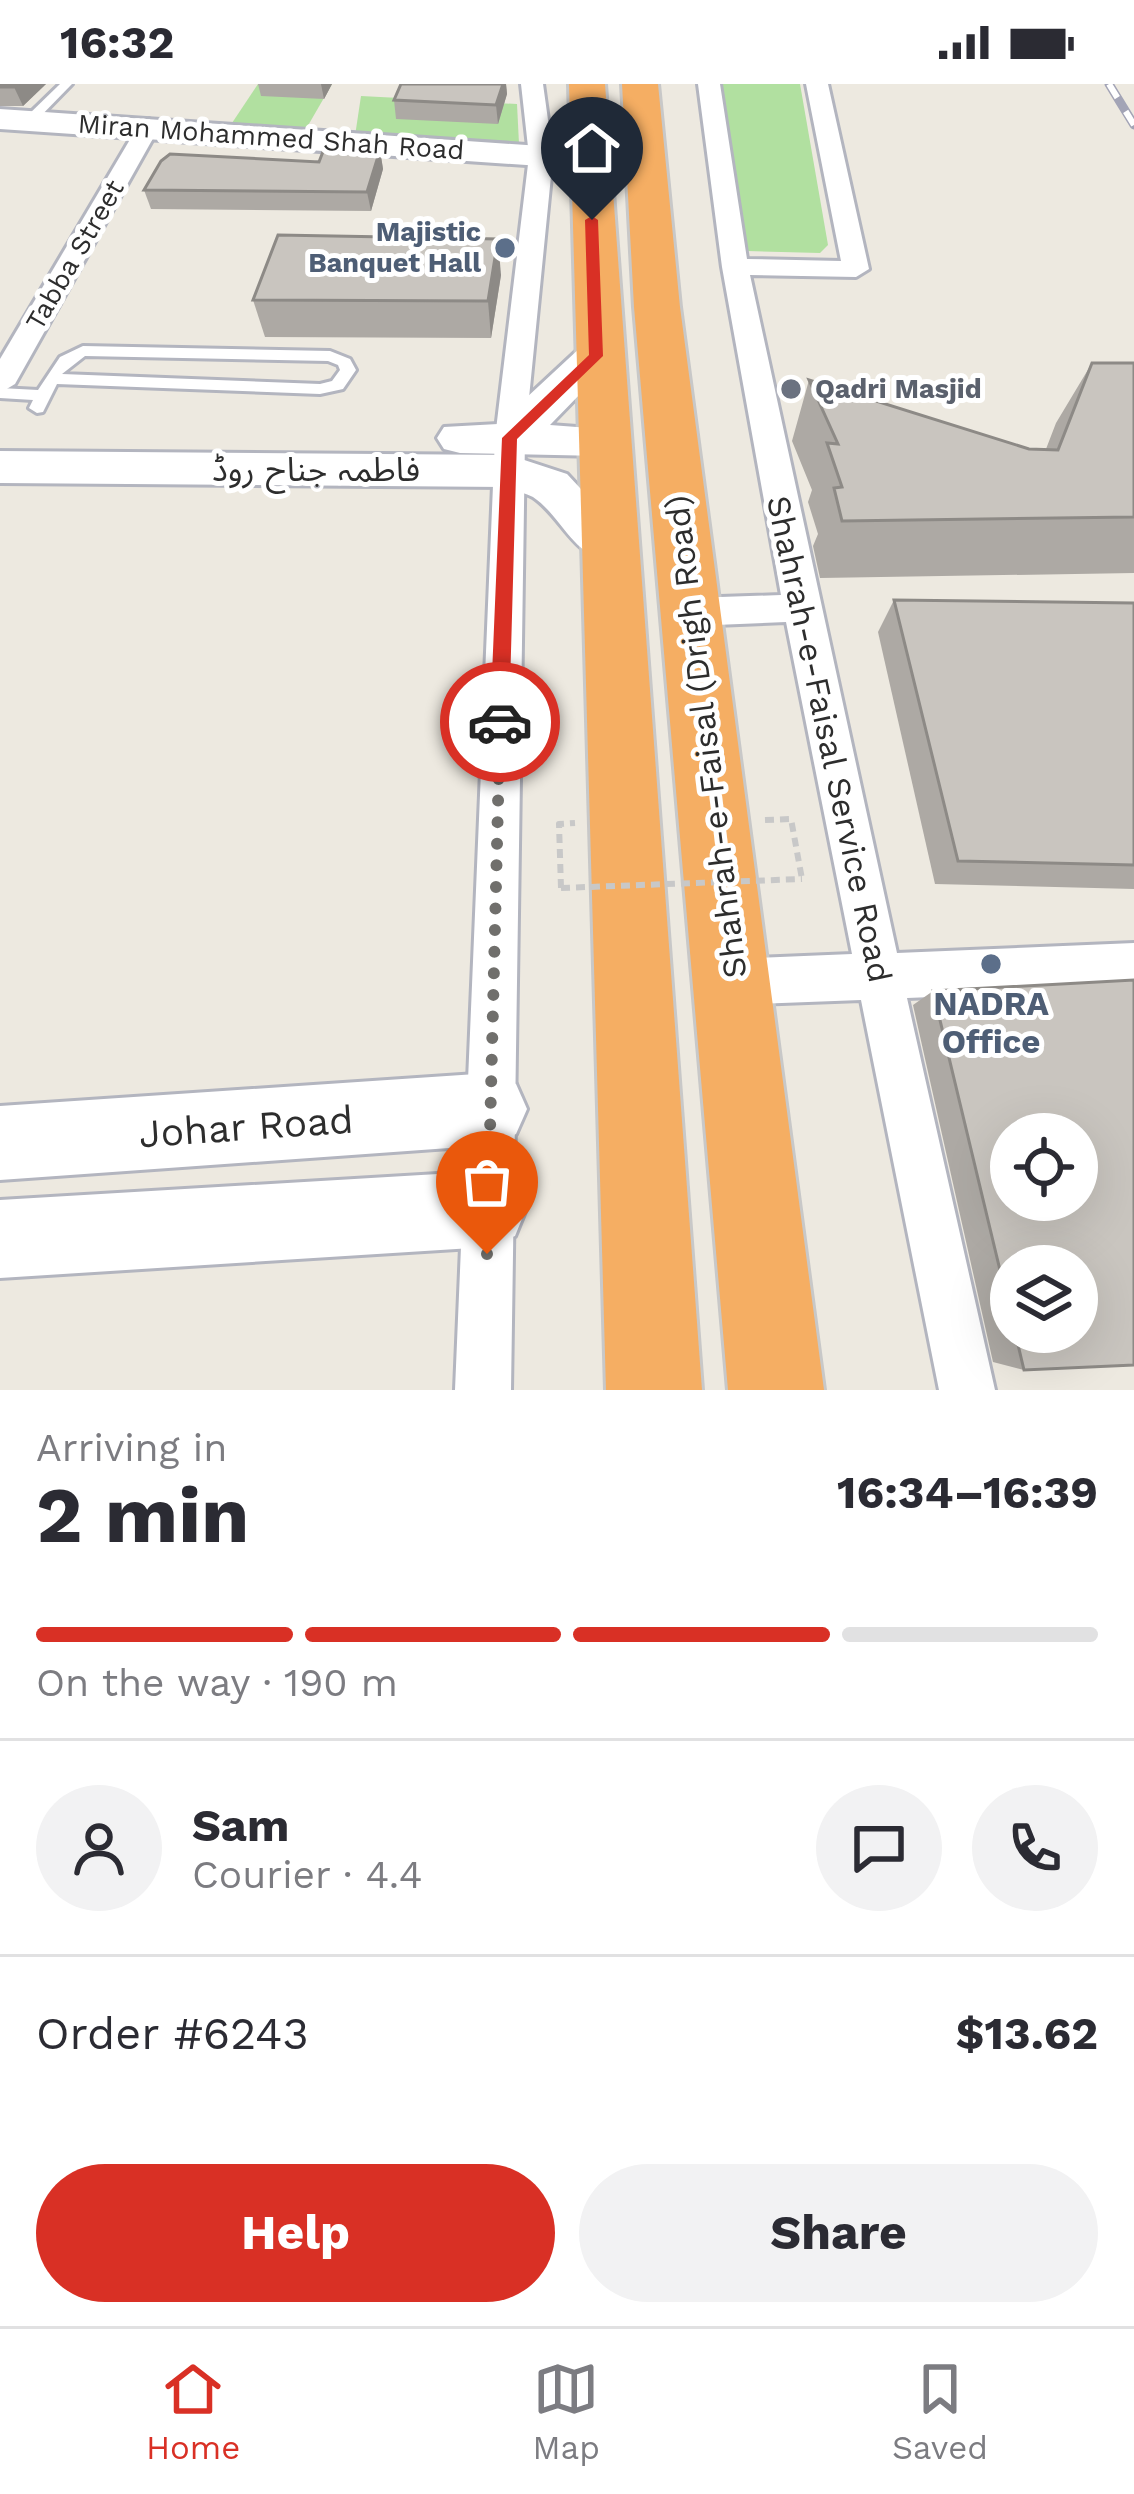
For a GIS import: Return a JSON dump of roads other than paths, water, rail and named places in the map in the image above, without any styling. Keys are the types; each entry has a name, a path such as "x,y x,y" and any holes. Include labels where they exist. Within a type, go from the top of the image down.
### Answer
{"highway":[{"path":"587,84 596,356 626,821 654,1390"},
{"name":"Shahrah-e-Faisal (Drigh Road)","path":"640,84 657,307 776,1390"}],"street":[{"path":"483,1390 509,454 541,156 532,84"},
{"name":"Shahrah-e-Faisal Service Road","path":"709,84 735,268 801,608 967,1390"},
{"path":"735,268 856,269 817,84"},
{"name":"Miran Mohammed Shah Road","path":"9,121 149,126 541,156"},
{"name":"Tabba Street","path":"0,388 149,126"},
{"path":"509,454 596,356"},
{"name":"فاطمہ جناح روڈ","path":"0,440 509,454 606,543"},
{"name":"فاطمہ جناح روڈ","path":"0,467 509,454 601,440"},
{"path":"691,612 801,608"},
{"path":"734,982 1134,966"},
{"name":"Johar Road","path":"0,1143 491,1109"},
{"path":"0,1239 488,1209"}],"lane":[{"path":"9,121 66,84"},
{"path":"0,388 44,394 320,389 337,385 348,370 345,362 330,356 83,351 64,360 44,394"}],"railway":[{"path":"1109,84 1134,125"}],"place":[{"name":"Majistic Banquet Hall","path":"505,248"},
{"name":"Qadri Masjid","path":"791,389"},
{"name":"NADRA Office","path":"991,964"}]}
